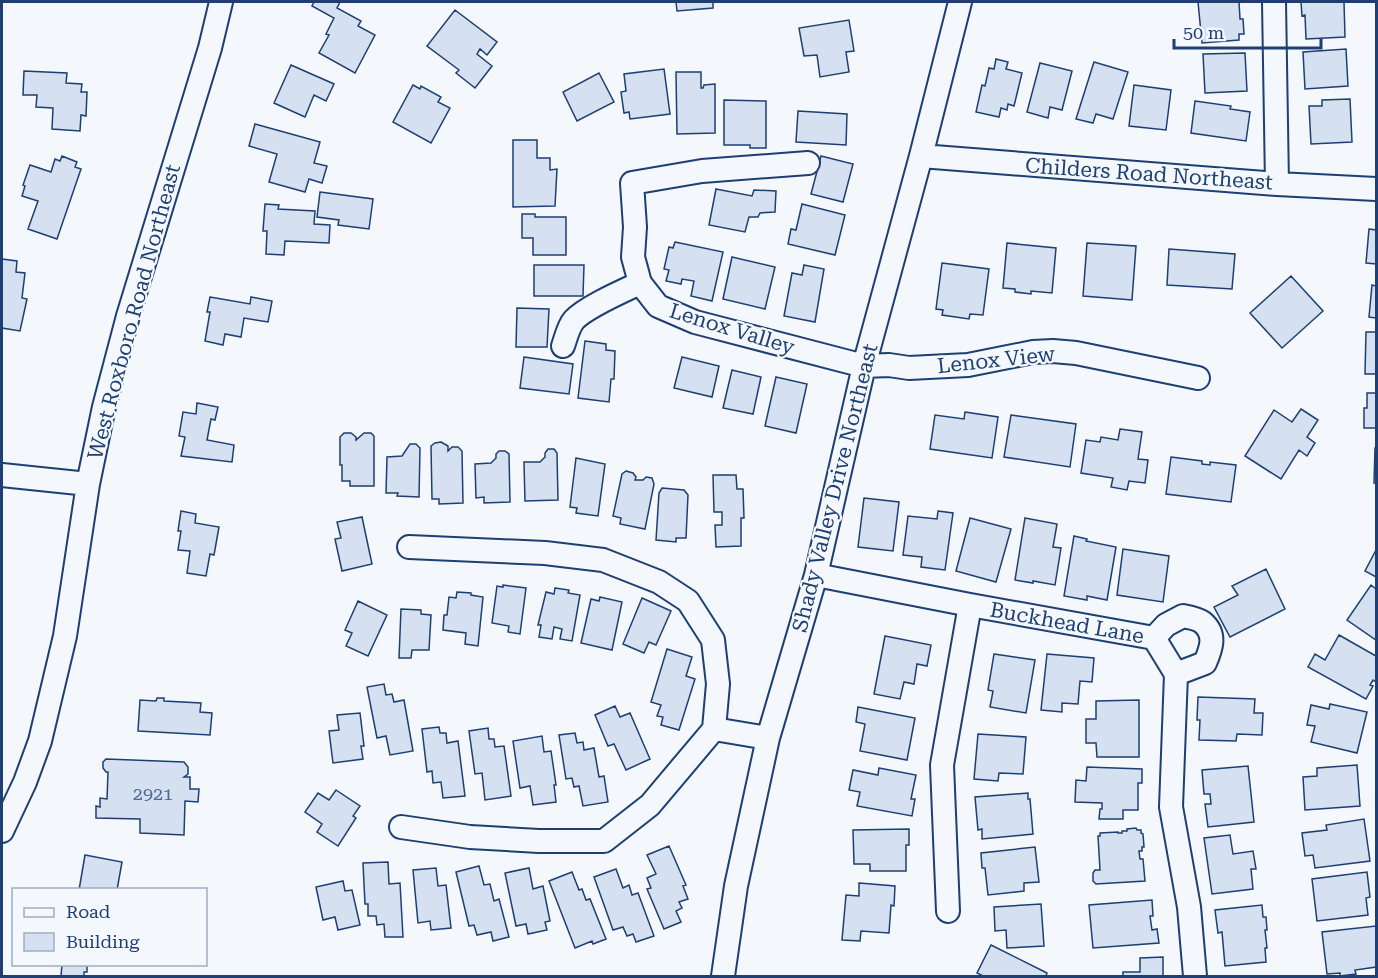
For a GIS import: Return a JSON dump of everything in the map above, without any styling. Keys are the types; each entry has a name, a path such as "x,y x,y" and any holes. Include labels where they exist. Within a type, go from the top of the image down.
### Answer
{"street":[{"name":"West Roxboro Road Northeast","path":"2,831 25,782 40,741 65,636 88,484 104,407 128,316 210,48 221,2"},
{"name":"Shady Valley Drive Northeast","path":"723,976 736,886 768,738 816,575 864,366 960,2"},
{"path":"1274,2 1277,184"},
{"name":"Childers Road Northeast","path":"921,156 1277,184 1377,189"},
{"name":"Lenox Valley","path":"808,163 702,171 632,183 635,227 633,258 640,283 658,306 695,322 864,366"},
{"path":"563,346 574,320 598,303 640,283"},
{"name":"Lenox View","path":"864,366 889,365 909,368 968,365 1033,352 1053,351 1076,353 1198,378"},
{"path":"2,475 88,484"},
{"path":"402,827 470,837 539,841 604,841 650,804 714,729 718,684 713,640 688,601 660,582 603,560 544,553 409,547"},
{"name":"Buckhead Lane","path":"816,575 1154,638 1176,674"},
{"path":"948,911 942,765 970,605"},
{"path":"1154,638 1166,625 1183,616 1201,621 1210,633 1212,647 1205,663 1176,674 1172,807 1189,907 1195,976"},
{"path":"714,729 768,738"}],"building":[{"path":"314,2 340,2 337,8 361,21 358,26 375,35 355,73 319,53 329,35 326,34 334,18 312,6"},
{"path":"676,2 713,2 713,8 677,11"},
{"path":"1198,2 1239,2 1244,34 1239,34 1239,40 1202,43"},
{"path":"1301,2 1344,2 1345,37 1306,39 1305,15 1302,16"},
{"path":"455,10 497,42 487,55 480,49 477,54 492,66 475,88 456,73 459,70 427,46"},
{"path":"849,20 854,51 846,52 849,72 820,77 817,55 804,56 799,28"},
{"path":"1346,49 1348,86 1305,89 1303,52"},
{"path":"1245,53 1247,91 1205,93 1203,54"},
{"path":"996,59 1008,62 1006,69 1022,73 1014,106 1008,104 1007,110 1001,108 999,117 976,112 982,85 985,86 989,68 994,69"},
{"path":"1094,62 1128,72 1113,119 1096,114 1093,123 1076,119"},
{"path":"1040,63 1072,71 1062,110 1050,107 1048,118 1027,112"},
{"path":"291,65 334,84 326,101 314,95 305,117 274,103"},
{"path":"664,69 670,114 630,119 629,112 624,113 621,92 626,91 624,74"},
{"path":"24,71 67,73 66,83 82,84 81,92 87,92 86,116 81,115 80,131 52,129 53,108 36,107 37,95 23,95"},
{"path":"676,72 701,72 701,88 704,85 715,84 715,133 677,134"},
{"path":"599,73 614,102 577,121 563,92"},
{"path":"413,85 420,89 421,86 441,97 438,102 450,108 431,143 393,122"},
{"path":"1134,85 1171,90 1166,130 1129,126"},
{"path":"1350,99 1352,142 1311,144 1309,106 1322,106 1322,100"},
{"path":"724,100 766,101 766,148 750,148 750,145 724,145"},
{"path":"1195,101 1231,106 1230,109 1250,112 1246,141 1191,133"},
{"path":"798,111 847,114 846,145 796,142"},
{"path":"255,124 320,142 314,163 327,166 322,183 309,179 305,192 269,182 277,154 249,146"},
{"path":"513,140 537,140 537,158 550,158 550,170 557,169 555,206 513,207"},
{"path":"62,156 77,162 75,167 81,169 57,239 28,229 38,201 22,196 30,165 51,172 55,159 60,161"},
{"path":"821,156 853,164 843,202 811,194"},
{"path":"716,189 752,196 754,190 776,191 775,212 760,213 758,217 749,217 745,232 709,225"},
{"path":"320,192 373,199 369,229 338,225 339,220 317,217"},
{"path":"265,204 279,205 278,209 315,211 314,224 330,225 329,243 285,241 284,255 266,254 267,231 263,231"},
{"path":"802,204 845,215 835,255 788,244 791,229 796,230"},
{"path":"522,214 535,214 535,217 566,217 566,255 533,255 533,238 522,238"},
{"path":"1369,229 1376,230 1376,264 1366,263"},
{"path":"675,242 723,252 712,301 691,296 694,281 682,279 681,284 666,281 669,270 664,269 669,247 673,248"},
{"path":"1007,243 1056,248 1052,293 1031,291 1031,294 1003,288"},
{"path":"1087,243 1136,246 1132,300 1083,296"},
{"path":"1169,249 1235,254 1232,289 1167,285"},
{"path":"732,257 775,267 765,309 723,299"},
{"path":"2,259 17,261 16,272 25,273 22,298 27,299 20,331 2,328"},
{"path":"942,263 989,269 983,315 970,314 969,319 942,315 943,310 936,309"},
{"path":"534,265 584,265 583,296 534,296"},
{"path":"804,265 824,269 815,322 784,316 792,273 802,275"},
{"path":"1291,276 1323,311 1282,348 1250,313"},
{"path":"1372,285 1376,286 1376,318 1369,317"},
{"path":"210,297 250,304 251,297 272,301 268,322 244,318 241,337 225,334 223,345 205,341"},
{"path":"517,308 549,309 547,347 516,347"},
{"path":"1366,332 1376,332 1376,374 1365,374"},
{"path":"585,341 606,344 606,350 615,351 614,379 611,379 609,402 578,398"},
{"path":"524,357 573,364 569,394 520,388"},
{"path":"682,357 719,366 712,397 674,388"},
{"path":"732,370 761,377 753,414 723,408"},
{"path":"776,377 807,384 796,433 765,426"},
{"path":"1367,393 1376,393 1376,428 1364,428"},
{"path":"197,403 218,407 215,420 211,419 207,440 234,445 232,462 181,456 185,437 179,436 183,412 196,414"},
{"path":"1301,409 1318,420 1307,437 1315,443 1307,456 1299,450 1281,479 1245,456 1274,410 1292,422"},
{"path":"965,412 998,417 992,458 930,449 935,415 964,419"},
{"path":"1011,415 1076,424 1070,467 1004,457"},
{"path":"1120,429 1142,432 1138,459 1148,460 1145,483 1129,481 1127,490 1111,487 1113,478 1081,473 1086,440 1100,442 1101,437 1118,440"},
{"path":"344,433 351,433 356,440 364,433 371,433 374,436 374,486 350,486 350,481 342,481 340,437"},
{"path":"441,442 448,446 448,451 452,447 458,447 462,451 463,503 439,504 439,499 432,499 431,446"},
{"path":"410,444 416,444 420,448 419,497 386,493 387,457 402,456"},
{"path":"1375,448 1376,483 1374,483"},
{"path":"548,449 554,449 557,453 558,500 525,501 524,462 540,462"},
{"path":"499,451 509,454 510,502 484,503 484,497 476,498 475,464 491,463"},
{"path":"1171,457 1202,461 1202,464 1210,465 1210,462 1236,465 1231,502 1166,494"},
{"path":"576,458 605,464 598,516 576,513 577,508 570,507"},
{"path":"626,471 633,473 635,480 652,478 654,484 645,529 620,524 621,518 613,516 622,474"},
{"path":"713,475 736,475 737,489 743,489 744,518 741,518 741,546 716,547 715,525 722,525 722,512 714,512"},
{"path":"662,488 684,490 688,495 686,538 676,538 676,542 656,540 659,493"},
{"path":"864,498 899,502 893,551 858,547"},
{"path":"181,511 196,514 195,523 219,527 214,555 210,554 206,576 187,573 190,551 178,550"},
{"path":"938,511 953,513 945,570 921,567 922,557 903,555 908,516 937,519"},
{"path":"362,517 372,564 342,571 335,539 341,538 337,522"},
{"path":"970,518 1011,529 996,582 956,571"},
{"path":"1025,518 1057,524 1053,547 1061,548 1055,585 1015,580"},
{"path":"1074,536 1116,547 1107,600 1087,596 1087,600 1064,596"},
{"path":"1123,549 1169,556 1163,602 1117,595"},
{"path":"1376,550 1376,577 1365,571"},
{"path":"1266,569 1285,609 1230,637 1214,607 1238,595 1232,586"},
{"path":"503,585 526,588 520,634 508,632 509,626 492,623 497,586 503,587"},
{"path":"1371,585 1376,589 1376,640 1347,620"},
{"path":"555,588 569,590 568,593 580,595 572,641 560,639 562,629 554,627 552,639 539,637 541,625 538,625 546,592 554,594"},
{"path":"457,592 483,597 478,646 465,644 466,633 443,630 449,597 456,598"},
{"path":"600,597 622,602 612,650 581,643 591,599 599,601"},
{"path":"642,598 671,611 656,645 649,642 644,653 623,644"},
{"path":"358,601 387,615 368,656 346,646 352,633 345,630"},
{"path":"401,609 421,610 421,614 431,615 429,650 412,650 411,658 399,658"},
{"path":"1339,635 1376,656 1376,682 1373,680 1370,685 1373,686 1366,699 1308,667 1315,654 1325,660"},
{"path":"885,636 931,645 927,666 917,664 914,684 904,682 900,699 874,694"},
{"path":"667,649 692,657 686,676 695,679 679,730 661,725 663,717 657,716 661,705 651,702"},
{"path":"994,654 1035,660 1026,713 990,707 993,691 988,690"},
{"path":"1047,654 1094,658 1092,682 1080,681 1078,704 1062,703 1062,712 1041,710"},
{"path":"384,684 386,695 392,694 394,702 404,700 413,751 390,755 386,736 377,738 367,687"},
{"path":"1198,697 1255,699 1254,713 1263,713 1262,735 1237,734 1236,741 1199,740"},
{"path":"157,698 164,698 164,701 201,703 200,712 212,713 210,735 138,731 140,700 156,701"},
{"path":"1139,700 1139,757 1097,757 1096,743 1086,743 1086,719 1096,719 1096,701"},
{"path":"1330,704 1367,712 1357,753 1311,742 1315,726 1307,725 1311,705 1329,709"},
{"path":"615,706 620,717 630,713 650,759 626,770 614,744 608,746 595,715"},
{"path":"858,707 915,718 907,760 860,751 865,724 856,722"},
{"path":"360,713 364,746 361,746 363,759 333,763 329,731 339,730 337,715"},
{"path":"439,727 440,733 446,733 447,743 458,741 465,796 443,798 441,782 433,783 432,771 427,772 422,729"},
{"path":"488,728 489,739 494,739 495,747 504,746 511,796 485,800 482,773 475,774 469,731"},
{"path":"575,733 577,743 583,742 584,750 594,748 599,777 604,776 608,802 583,806 579,786 574,787 572,778 566,779 559,735"},
{"path":"978,734 1026,737 1023,774 999,773 998,781 974,779"},
{"path":"542,736 544,752 551,751 556,802 533,805 530,786 520,788 513,741"},
{"path":"106,759 184,762 188,767 188,774 184,777 190,777 190,789 199,789 198,802 185,801 184,835 140,833 140,819 96,818 96,806 100,807 100,798 107,799 108,772 103,768 103,762"},
{"path":"1357,765 1360,806 1305,810 1303,777 1317,776 1317,768"},
{"path":"1248,766 1254,822 1208,827 1205,804 1211,804 1210,794 1204,794 1202,770"},
{"path":"1087,767 1142,769 1142,783 1138,783 1138,810 1123,810 1123,819 1099,819 1102,803 1075,802 1076,780 1086,781"},
{"path":"879,768 916,775 911,799 915,799 912,816 857,806 860,792 849,790 853,770 878,775"},
{"path":"336,790 360,806 353,816 356,818 338,846 317,832 322,824 305,812 318,793 329,800"},
{"path":"1028,793 1033,834 982,839 982,829 978,830 975,797"},
{"path":"1364,819 1370,861 1315,868 1313,855 1305,856 1302,833 1327,830 1326,825"},
{"path":"1136,828 1143,834 1144,847 1142,851 1139,851 1140,859 1143,859 1145,881 1096,884 1093,881 1093,873 1095,870 1100,870 1098,836 1100,833 1122,833 1127,829"},
{"path":"909,829 909,845 906,845 906,871 870,871 870,864 854,864 853,830"},
{"path":"1230,835 1233,854 1253,851 1256,869 1251,869 1253,889 1212,894 1204,838"},
{"path":"669,846 686,885 683,886 688,899 679,902 682,908 676,911 681,922 664,929 647,889 651,888 647,878 656,874 647,855"},
{"path":"1035,847 1039,882 1024,883 1024,891 988,895 981,853"},
{"path":"85,855 122,862 117,888 79,888"},
{"path":"388,862 389,884 400,883 403,937 385,937 384,924 377,925 376,916 368,916 368,904 365,904 363,863"},
{"path":"479,866 484,885 490,884 494,901 499,899 509,937 493,941 491,932 477,935 474,925 469,926 456,872"},
{"path":"436,868 438,886 446,885 451,928 431,930 430,921 418,923 413,870"},
{"path":"529,868 533,889 543,886 550,921 545,922 547,930 528,934 526,924 516,926 505,873"},
{"path":"616,869 623,888 629,885 632,895 638,893 654,936 636,942 633,934 627,936 623,927 613,930 594,877"},
{"path":"572,872 579,890 582,889 586,900 590,899 606,939 593,944 592,941 575,948 549,881"},
{"path":"1367,872 1370,897 1366,898 1368,915 1317,921 1312,879"},
{"path":"343,881 345,891 352,890 360,925 338,930 335,917 323,920 316,887"},
{"path":"859,883 895,886 889,933 861,931 860,941 842,940 846,895 859,896"},
{"path":"1152,900 1153,916 1150,916 1152,930 1157,929 1159,943 1093,948 1089,905"},
{"path":"1041,904 1044,946 1007,948 1006,930 995,931 994,907"},
{"path":"1262,905 1267,930 1265,930 1266,962 1225,966 1222,932 1218,933 1215,910"},
{"path":"1376,926 1376,967 1355,970 1356,974 1340,976 1340,973 1327,974 1322,932"},
{"path":"991,945 1047,973 1046,976 983,976 977,973"},
{"path":"1163,957 1163,976 1123,976 1123,972 1140,972 1140,958"},
{"path":"62,966 87,966 84,976 61,976"}]}
